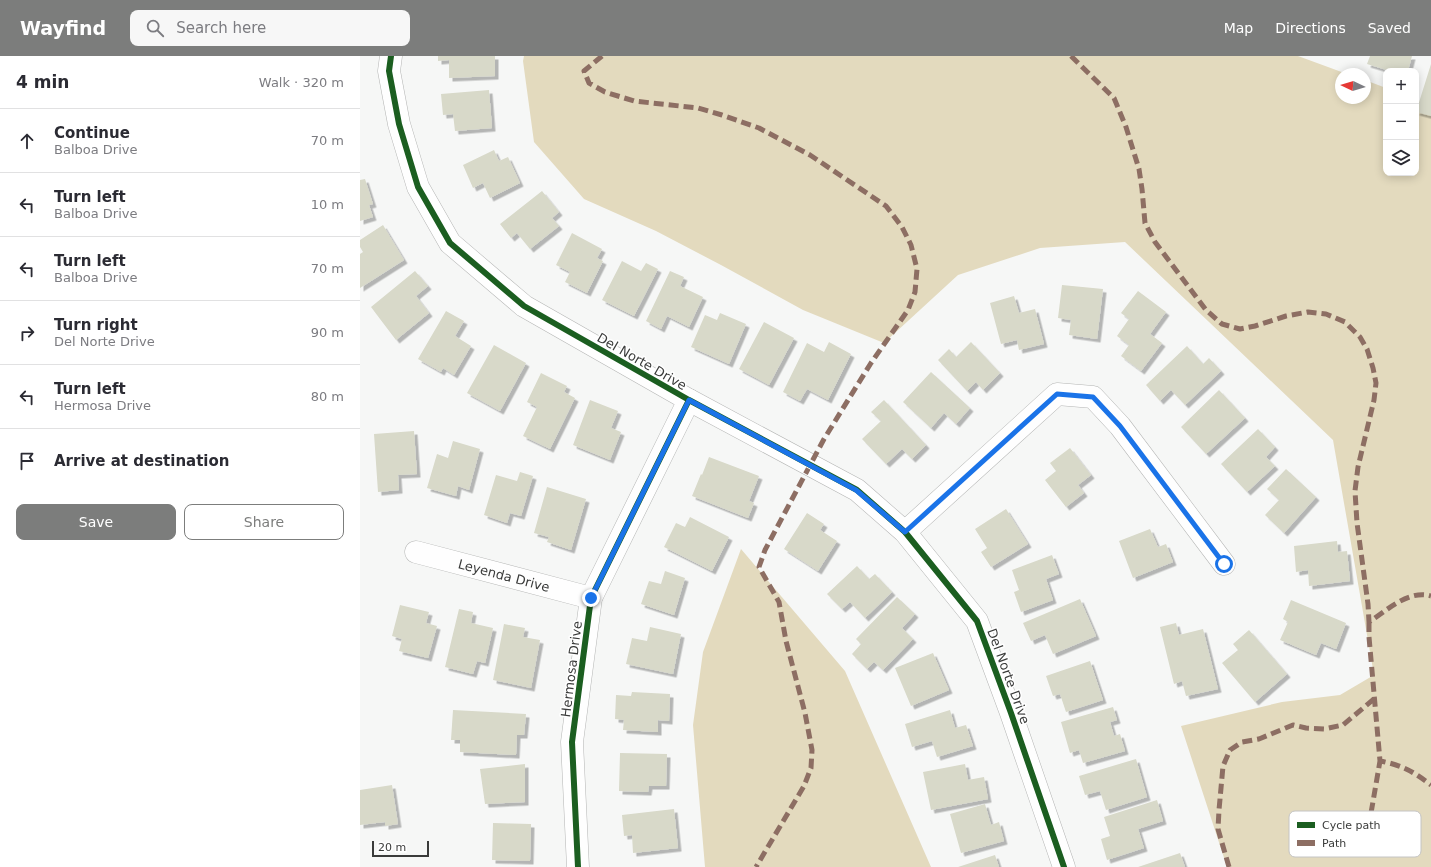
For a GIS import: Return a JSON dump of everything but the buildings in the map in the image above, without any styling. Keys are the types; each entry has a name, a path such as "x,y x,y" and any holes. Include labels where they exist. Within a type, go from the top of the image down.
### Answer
{"street":[{"name":"Del Norte Drive","path":"390,56 389,71 399,124 418,187 450,243 524,306 689,400 856,490 905,532 976,621 1011,713 1064,867"},
{"path":"905,532 1057,394 1093,397 1120,426 1224,564"},
{"name":"Hermosa Drive","path":"578,867 572,742 591,598 689,400"},
{"name":"Leyenda Drive","path":"416,552 591,598"}],"shaded area":[{"path":"524,56 1298,56 1335,70 1335,104 1371,104 1371,82 1383,87 1383,176 1419,176 1419,102 1431,109 1431,867 1227,867 1181,726 1282,702 1340,695 1374,675 1333,440 1125,242 1040,248 958,275 884,343 803,310 656,231 584,199 534,142 523,61"},
{"path":"741,549 845,671 931,867 705,867 693,725 703,652"}],"marked path":[{"path":"602,56 584,71 589,83 605,92 634,101 698,108 759,128 810,155 886,206 902,227 911,245 917,269 915,292 908,310 871,363 824,439 765,550 759,567 779,602 786,641 805,713 812,750 811,768 804,786 756,867"},
{"path":"1071,56 1114,98 1126,127 1139,169 1145,223 1155,242 1206,310 1222,324 1240,329 1286,316 1308,312 1326,314 1345,322 1360,337 1367,349 1376,383 1374,400 1358,467 1355,491 1357,523 1369,622 1406,598 1423,595 1431,596"},
{"path":"1369,622 1380,761 1407,770 1419,776 1431,785"},
{"path":"1229,867 1218,829 1223,766 1230,750 1242,742 1259,739 1293,725 1306,728 1324,729 1343,725 1375,698"},
{"path":"1371,811 1380,761"}],"cycle path":[{"path":"391,56 389,71 399,124 418,187 450,243 524,306 689,400 857,490 905,532 977,621 1011,713 1064,867"},
{"path":"578,867 572,742 591,598 689,400"}],"route":[{"path":"591,598 689,400 856,490 905,532 1057,394 1093,397 1120,426 1224,564"}]}
